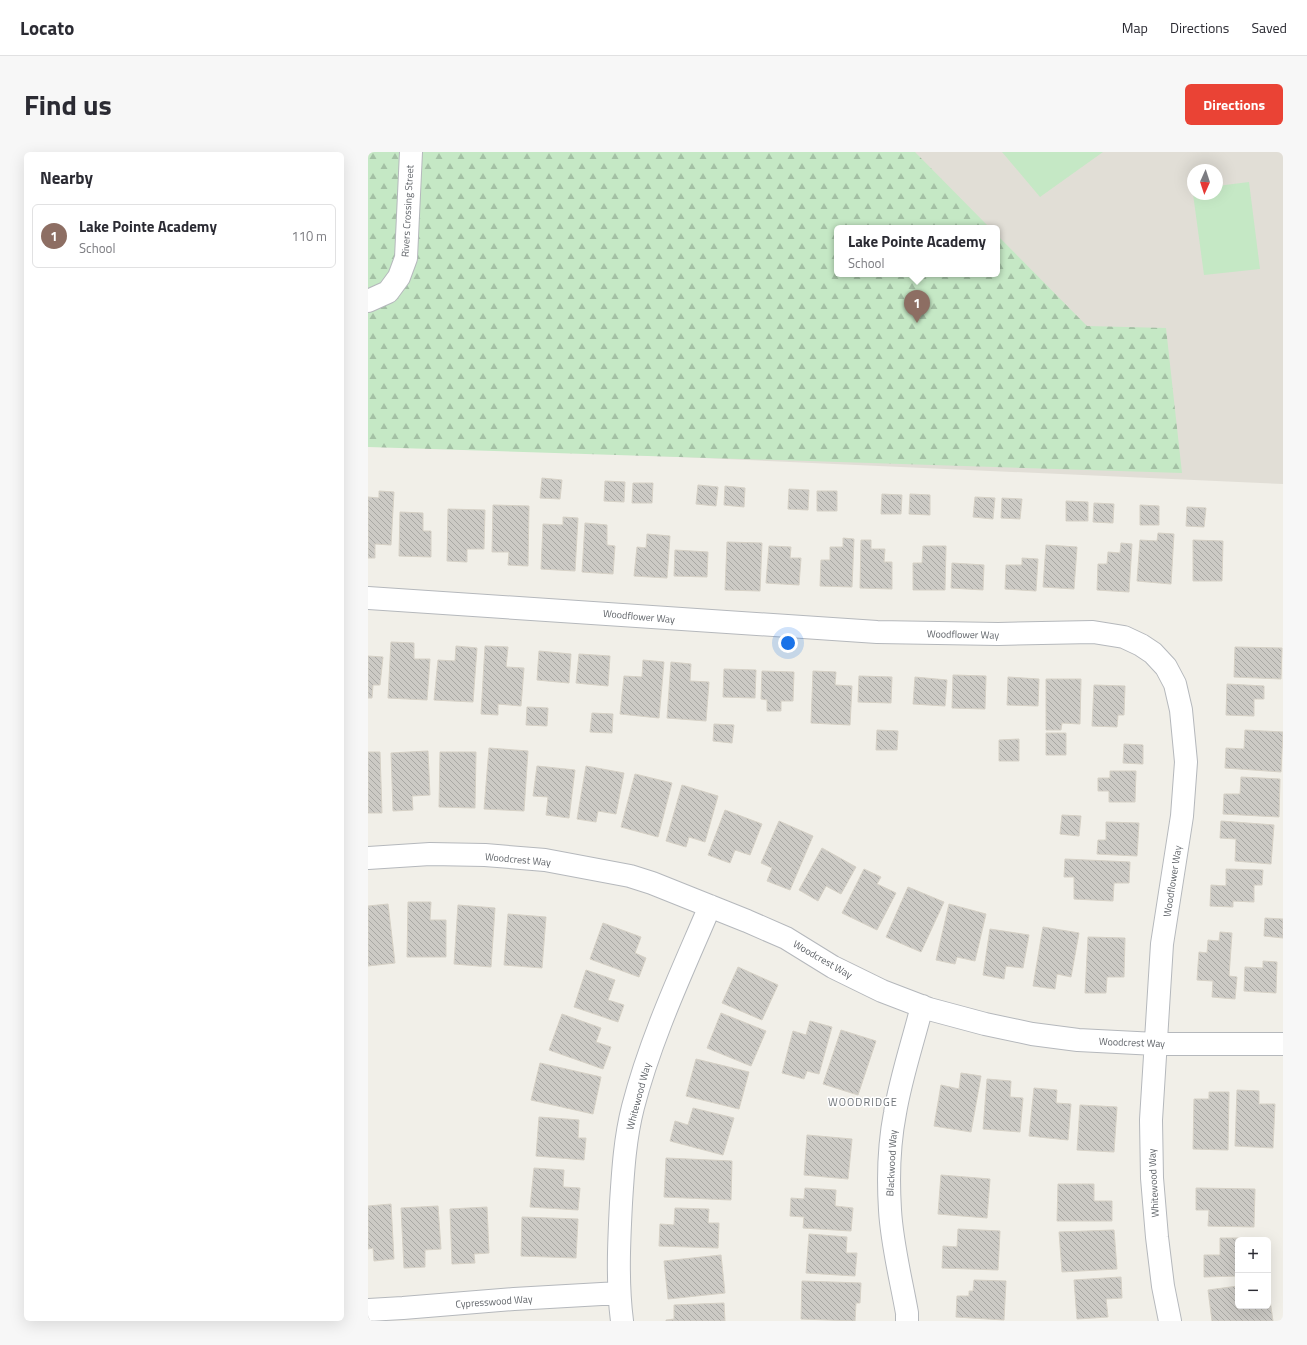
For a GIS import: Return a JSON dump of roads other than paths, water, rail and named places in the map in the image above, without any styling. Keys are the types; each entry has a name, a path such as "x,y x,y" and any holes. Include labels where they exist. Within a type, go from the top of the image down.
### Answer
{"street":[{"name":"Rivers Crossing Street","path":"368,300 388,292 398,277 406,258 410,152"},
{"name":"Woodflower Way","path":"368,598 877,632 998,634 1093,632 1124,637 1141,645 1153,653 1166,667 1175,684 1181,710 1186,762 1182,816 1162,944 1156,1044"},
{"name":"Woodcrest Way","path":"368,858 430,854 485,855 545,860 630,876 710,906 786,938 833,967 882,991 922,1006 985,1024 1032,1034 1078,1040 1156,1044 1283,1044"},
{"name":"Whitewood Way","path":"622,1321 619,1242 622,1181 632,1108 645,1066 665,1011 710,906"},
{"name":"Blackwood Way","path":"907,1321 907,1313 891,1227 892,1131 898,1100 922,1006"},
{"name":"Whitewood Way","path":"1156,1044 1151,1120 1152,1178 1163,1286 1170,1321"},
{"name":"Cypresswood Way","path":"368,1310 620,1293"}],"place":[{"name":"Lake Pointe Academy","path":"917,323"}],"district":[{"name":"WOODRIDGE","path":"863,1102"}]}
